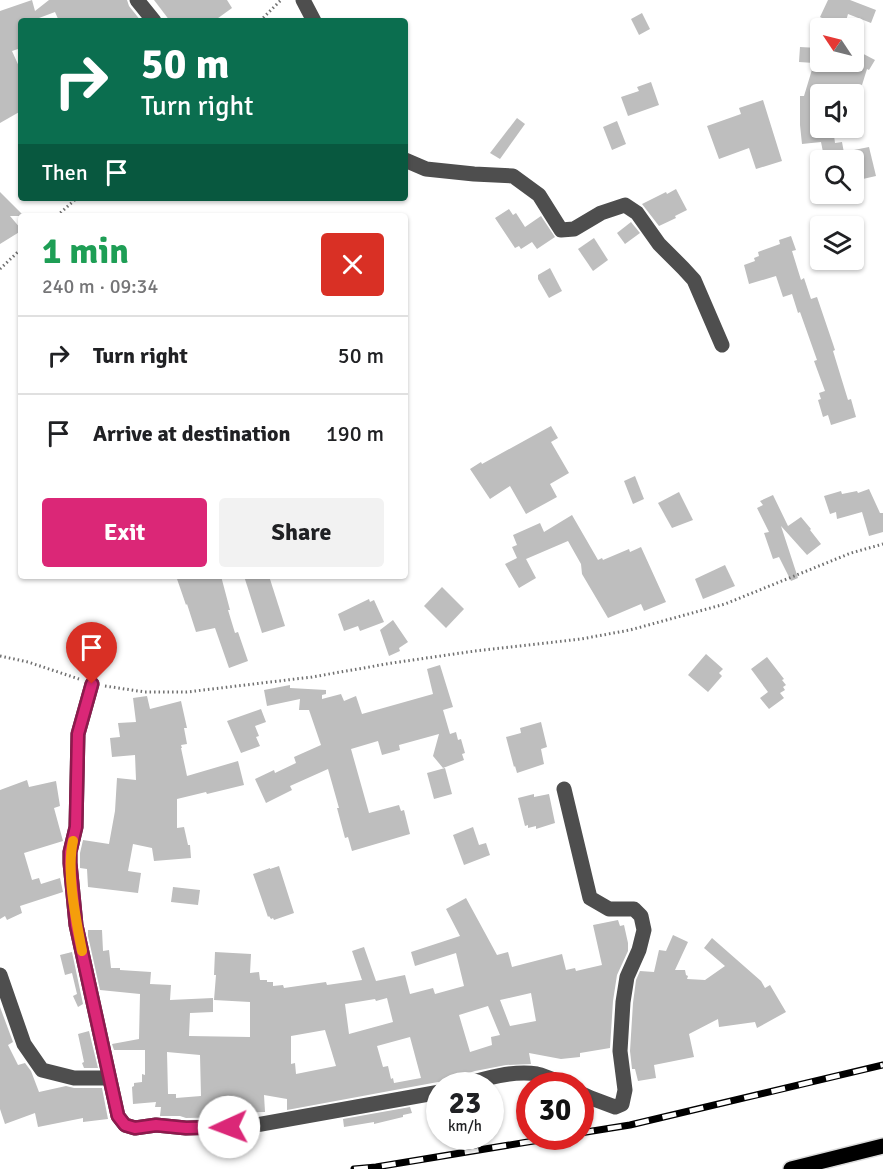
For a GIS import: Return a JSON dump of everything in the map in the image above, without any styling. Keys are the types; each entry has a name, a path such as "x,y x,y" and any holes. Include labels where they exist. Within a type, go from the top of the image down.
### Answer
{"main road":[{"path":"791,1169 883,1146"}],"street":[{"path":"137,0 152,18"},
{"path":"303,0 312,18"},
{"path":"408,161 426,169 513,176 539,195 561,230 574,229 601,213 625,205 637,213 659,244 694,280 722,345"},
{"path":"92,684 78,734 76,827 70,852 70,863 76,925 118,1116 125,1125 135,1128 156,1125 186,1128 251,1126 426,1095"},
{"path":"564,789 590,898 609,909 633,909 640,916 644,930 639,950 627,977 620,1051 625,1090 622,1104 615,1107 594,1099"},
{"path":"0,975 24,1044 42,1070 74,1078 109,1078"}],"path":[{"path":"263,18 281,0"},
{"path":"60,213 74,201"},
{"path":"0,269 18,252"},
{"path":"0,656 28,662 92,684 145,692 187,692 312,677 393,663 581,639 630,630 725,604 850,554 883,544"}],"building":[{"path":"32,0 35,11 49,0 127,0 139,18 58,18 55,12 39,18 18,18 18,49 12,51 18,64 18,113 0,123 0,11"},
{"path":"154,0 227,0 232,8 218,18 168,18"},
{"path":"828,0 850,0 876,10 871,23 864,20 864,18 848,14 847,18 820,17"},
{"path":"642,13 650,29 639,35 631,19"},
{"path":"800,47 810,48 810,63 799,62"},
{"path":"864,54 875,60 869,70 867,69 862,84 810,84 810,138 834,138 835,143 842,142 843,150 823,150 821,142 802,144 800,96 804,96 811,72 864,72"},
{"path":"651,82 659,105 628,116 621,97 639,91 637,87"},
{"path":"763,100 782,161 756,169 749,148 719,159 707,126 741,114 739,108"},
{"path":"517,118 525,124 500,159 490,153"},
{"path":"617,121 626,144 612,150 603,127"},
{"path":"869,147 876,176 864,179 864,150 854,150"},
{"path":"676,189 687,210 659,226 642,204"},
{"path":"0,192 21,213 18,213 18,216 10,216 18,225 18,233 0,244"},
{"path":"509,209 513,215 516,213 525,227 541,216 555,237 537,249 532,242 521,249 519,246 515,248 495,218"},
{"path":"631,222 640,233 625,244 617,233"},
{"path":"791,236 796,250 792,251 801,280 804,278 811,299 817,297 835,350 833,351 848,400 851,399 856,417 831,425 828,415 823,417 818,400 821,399 819,393 825,391 814,361 817,360 792,294 783,297 776,276 749,284 744,265 755,261 754,258 759,256 758,252 780,244 779,240"},
{"path":"594,238 608,260 593,271 578,249"},
{"path":"550,268 562,291 549,298 538,275"},
{"path":"551,426 558,438 551,442 569,473 550,484 557,497 526,514 510,486 490,499 470,469"},
{"path":"635,476 644,499 633,504 624,481"},
{"path":"869,489 880,513 883,513 883,532 869,536 862,512 837,519 836,512 830,514 824,496 841,491 842,494 857,491 858,493"},
{"path":"679,492 693,520 672,528 658,503"},
{"path":"773,495 788,526 801,517 821,544 807,555 781,526 798,578 791,581 779,557 773,559 764,533 769,532 757,508 763,505 760,501"},
{"path":"572,515 598,560 641,547 666,602 644,611 641,604 608,618 582,574 581,564 568,541 526,559 536,578 519,588 505,564 517,558 512,547 517,545 513,535 540,523 544,532"},
{"path":"725,565 735,586 703,599 695,579"},
{"path":"177,579 222,579 235,633 238,632 248,661 229,668 215,628 196,632"},
{"path":"245,579 270,579 285,626 262,633"},
{"path":"442,587 464,609 446,628 424,606"},
{"path":"369,599 370,602 374,600 384,622 360,631 358,626 344,631 338,614"},
{"path":"393,620 408,642 399,648 400,651 389,656 380,630"},
{"path":"706,654 723,669 719,673 722,676 708,692 688,675"},
{"path":"767,657 786,685 783,687 785,690 780,693 784,698 769,709 760,698 768,692 751,669"},
{"path":"440,665 453,707 443,710 450,734 456,732 458,740 461,739 465,753 462,754 464,760 443,768 433,756 439,734 399,745 400,750 382,755 378,741 351,749 369,813 399,805 401,811 404,810 410,834 352,851 348,837 345,838 328,769 290,786 292,790 266,803 255,779 296,763 294,757 321,745 309,710 299,710 300,699 267,706 264,690 290,685 290,688 326,690 322,699 341,694 344,701 356,696 362,714 433,694 427,669"},
{"path":"147,696 150,709 181,701 187,728 184,728 187,744 181,745 181,748 187,776 238,761 244,785 177,799 177,828 184,827 188,845 190,845 191,858 154,861 152,848 133,844 128,871 141,873 138,893 88,887 87,869 80,868 83,840 109,844 115,811 117,778 136,780 135,755 112,757 110,738 120,737 118,723 136,722 133,698"},
{"path":"261,709 266,722 255,726 260,746 241,753 227,721"},
{"path":"541,722 547,747 541,749 544,764 517,773 506,737 521,733 520,728"},
{"path":"445,768 452,794 434,799 427,773"},
{"path":"27,780 29,787 56,781 60,806 54,808 63,841 24,853 32,880 39,878 41,884 60,878 63,892 20,906 22,913 7,920 5,916 0,919 0,790"},
{"path":"534,794 534,797 549,794 555,823 536,829 536,826 528,828 528,825 525,826 518,798"},
{"path":"473,827 479,845 486,843 490,855 464,865 453,835"},
{"path":"279,866 294,913 274,920 268,917 253,874"},
{"path":"173,887 200,890 198,905 171,902"},
{"path":"466,898 497,955 508,952 512,967 562,954 566,970 575,968 576,971 602,965 593,925 618,920 620,926 624,925 628,951 617,975 610,1048 580,1053 580,1057 561,1059 529,1053 531,1064 506,1065 472,1072 426,1072 426,1084 287,1110 287,1099 264,1095 265,1112 234,1113 234,1117 160,1116 161,1107 155,1107 156,1102 133,1104 132,1087 134,1083 142,1082 142,1074 145,1075 145,1050 114,1050 112,1044 139,1039 140,994 100,990 88,930 102,930 103,951 109,950 111,968 151,972 150,984 171,985 170,1000 213,998 213,1012 190,1013 189,1036 250,1037 250,1002 214,1000 215,952 251,954 250,973 259,972 260,980 273,982 273,986 283,985 284,988 362,980 352,951 364,947 376,981 405,975 410,994 433,988 435,994 464,986 456,953 415,966 411,952 460,936 446,909","holes":["531,993 536,1021 510,1026 500,1000","387,998 393,1022 349,1034 345,1004 375,999 376,1001","488,1006 500,1035 491,1037 492,1045 470,1052 459,1015","325,1030 336,1066 296,1074 295,1063 291,1064 291,1036","410,1037 421,1078 394,1083 388,1066 383,1067 377,1046","167,1052 200,1055 201,1096 176,1098 176,1094 168,1094"]},
{"path":"673,935 688,942 675,970 685,970 687,979 705,980 725,966 704,948 712,938 761,981 765,988 770,985 786,1012 757,1028 755,1022 719,1027 718,1019 689,1034 694,1057 654,1065 656,1078 638,1081 635,1069 632,1069 630,1051 636,980 640,971 654,972 659,950 666,951"},
{"path":"72,952 83,1004 78,1007 73,996 77,994 72,973 65,975 60,955"},
{"path":"0,1007 13,1042 8,1045 18,1065 25,1063 31,1071 39,1092 66,1086 102,1088 108,1119 83,1122 83,1118 38,1127 35,1113 5,1124 0,1109"},
{"path":"89,1031 98,1068 84,1068 82,1063 84,1062 78,1034"},
{"path":"410,1107 412,1113 403,1115 403,1117 374,1124 374,1122 344,1127 343,1119"}],"railway":[{"path":"594,1131 630,1125 883,1065"},
{"path":"354,1169 516,1144"}],"slow traffic":[{"path":"73,841 70,863 76,925 82,951"}],"route":[{"path":"92,684 78,734 76,827 70,852 70,863 76,925 118,1116 125,1125 135,1128 156,1125 186,1128 229,1127"}]}
